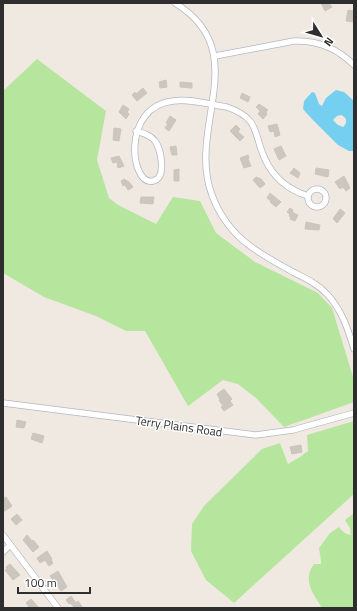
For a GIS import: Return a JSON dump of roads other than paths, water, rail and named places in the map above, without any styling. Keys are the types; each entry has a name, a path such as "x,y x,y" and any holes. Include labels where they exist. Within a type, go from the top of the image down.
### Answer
{"street":[{"path":"175,3 199,23 211,44 215,56 216,72 205,157 207,179 211,193 223,218 238,237 253,249 308,280 327,294 338,307 345,320 354,349"},
{"path":"215,56 306,41 316,42 330,47 341,53 354,65"},
{"path":"136,131 151,137 157,144 162,172 159,178 148,182 144,180 139,173 134,154 136,131 146,114 166,102 182,100 234,110 249,120 257,133 264,158 274,175 291,189 308,196"},
{"name":"Terry Plains Road","path":"3,403 256,435 293,430 354,414"},
{"path":"3,535 58,608"},
{"path":"3,552 10,545"}],"water":[{"path":"336,90 344,92 354,101 354,151 349,151 338,145 303,109 304,101 312,92 315,93 319,104 322,106 326,98","holes":["337,116 343,116 346,119 343,127 338,125 333,120"]}]}
